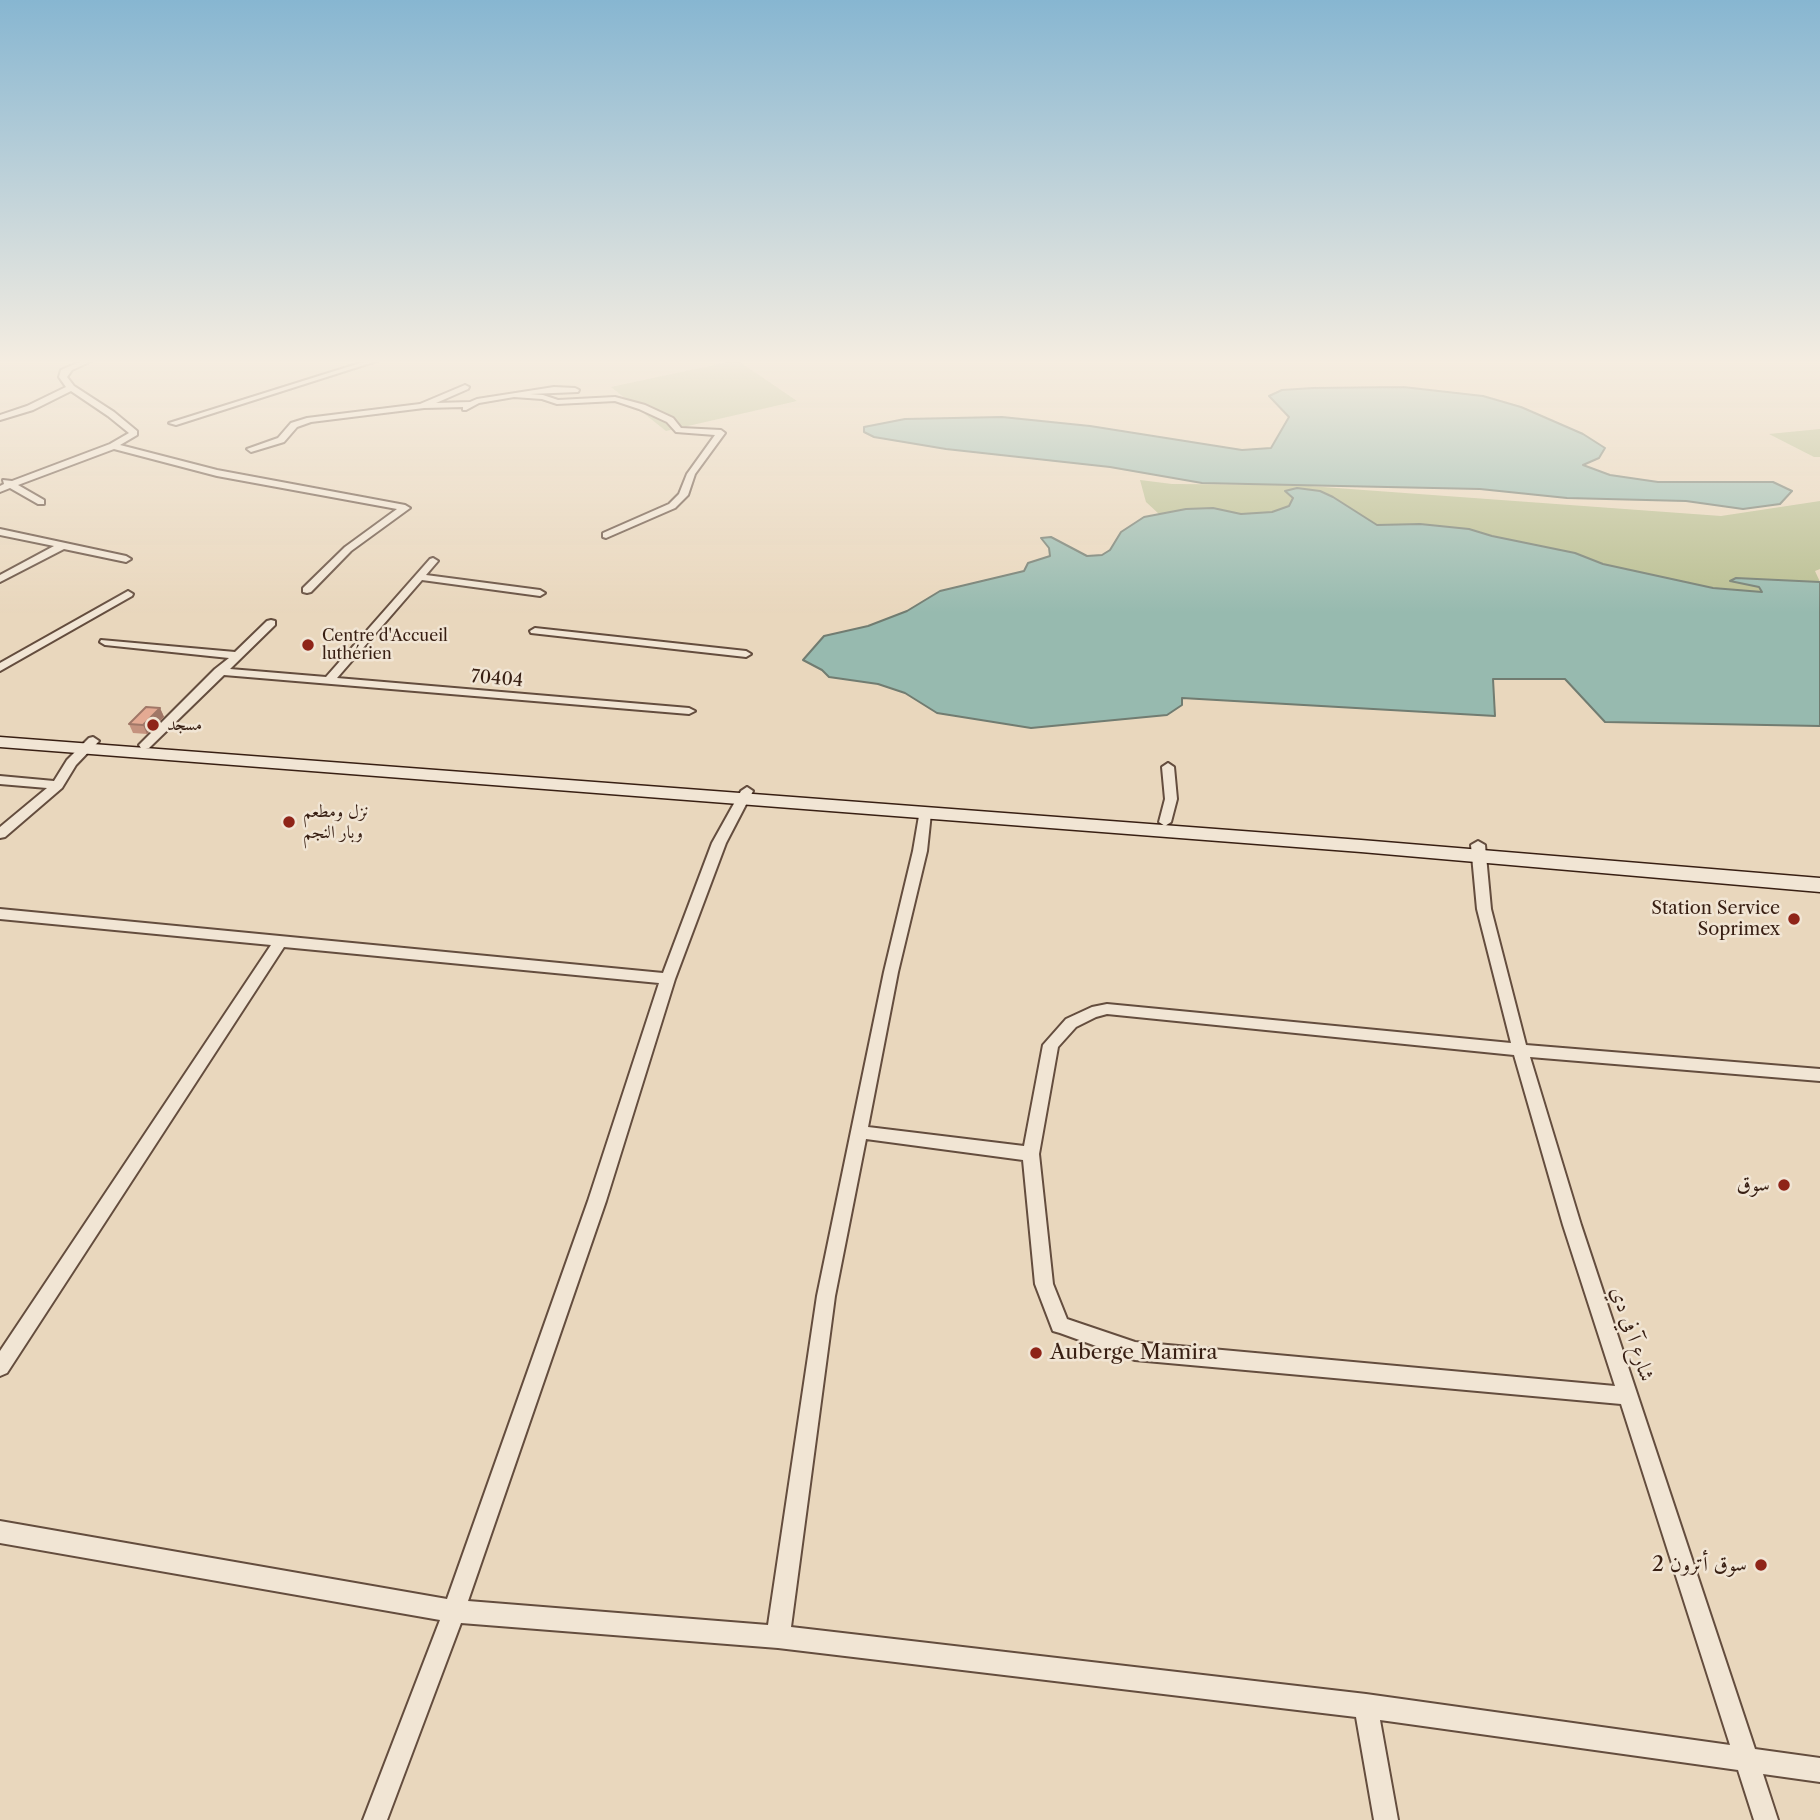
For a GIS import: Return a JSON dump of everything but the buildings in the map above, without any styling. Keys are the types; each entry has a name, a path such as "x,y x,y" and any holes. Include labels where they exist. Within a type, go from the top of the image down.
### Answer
{"main road":[{"path":"0,734 90,745 745,796 1165,822 1479,850 1820,885"},
{"path":"0,742 145,745 925,813 1820,875"}],"street":[{"path":"0,489 117,444"},
{"path":"251,449 272,444"},
{"path":"606,535 672,506 683,495 691,474 714,444"},
{"path":"113,446 217,473 405,508 348,549 307,590"},
{"path":"0,478 41,502"},
{"path":"0,532 126,559"},
{"path":"0,579 62,546"},
{"path":"329,681 373,627 433,561"},
{"path":"421,577 540,593"},
{"path":"0,668 128,594"},
{"path":"145,745 271,623"},
{"path":"535,631 746,654"},
{"path":"105,642 236,656"},
{"name":"70404","path":"219,671 689,710"},
{"path":"0,834 58,785 71,763 90,745"},
{"path":"1165,822 1171,799 1168,767"},
{"path":"0,780 58,785"},
{"path":"375,1820 441,1648 597,1201 667,979 719,843 745,796"},
{"path":"778,1637 826,1296 858,1132 920,851 925,813"},
{"name":"شارع آ في دي","path":"1479,850 1484,909 1520,1050 1572,1225 1766,1820"},
{"path":"0,914 667,979"},
{"path":"0,1367 280,942"},
{"path":"1628,1396 1135,1352 1060,1325 1044,1284 1031,1154 1051,1045 1070,1023 1092,1012 1107,1009 1520,1050 1820,1075"},
{"path":"858,1132 1031,1154"},
{"path":"0,1532 452,1611 778,1637 1366,1706 1820,1770"},
{"path":"1366,1706 1386,1820"}],"green space":[{"path":"1788,444 1820,444 1820,457 1814,457"},
{"path":"1140,480 1172,484 1295,485 1721,516 1820,501 1820,569 1815,571 1820,582 1736,578 1731,581 1760,587 1762,593 1713,588 1603,564 1575,553 1469,529 1377,525 1349,508 1286,492 1293,498 1289,506 1272,512 1241,514 1213,508 1159,514 1146,502"}],"water":[{"path":"916,444 1204,444 1242,450 1271,448 1273,444 1599,444 1605,448 1599,458 1583,465 1610,475 1658,482 1773,482 1792,491 1780,504 1743,509 1686,501 1567,498 1480,489 1202,483 1110,467"},
{"path":"1297,488 1320,491 1333,497 1377,525 1420,524 1469,529 1575,553 1603,564 1713,588 1762,592 1759,587 1730,581 1736,578 1820,582 1820,726 1605,722 1565,679 1493,679 1495,716 1182,698 1182,705 1167,715 1031,728 937,713 905,693 878,684 829,677 803,660 824,636 868,626 907,611 940,591 1024,571 1028,563 1050,556 1049,548 1041,538 1051,537 1087,556 1102,555 1110,550 1121,532 1144,517 1186,509 1213,508 1241,514 1272,512 1289,506 1293,498 1285,491"}],"place":[{"name":"Centre d'Accueil luthérien","path":"308,645"},
{"name":"مسجد","path":"153,725"},
{"name":"نزل ومطعم وبار النجم","path":"289,822"},
{"name":"Station Service Soprimex","path":"1794,919"},
{"name":"سوق","path":"1784,1185"},
{"name":"Auberge Mamira","path":"1036,1353"},
{"name":"سوق أترون 2","path":"1761,1565"}]}
